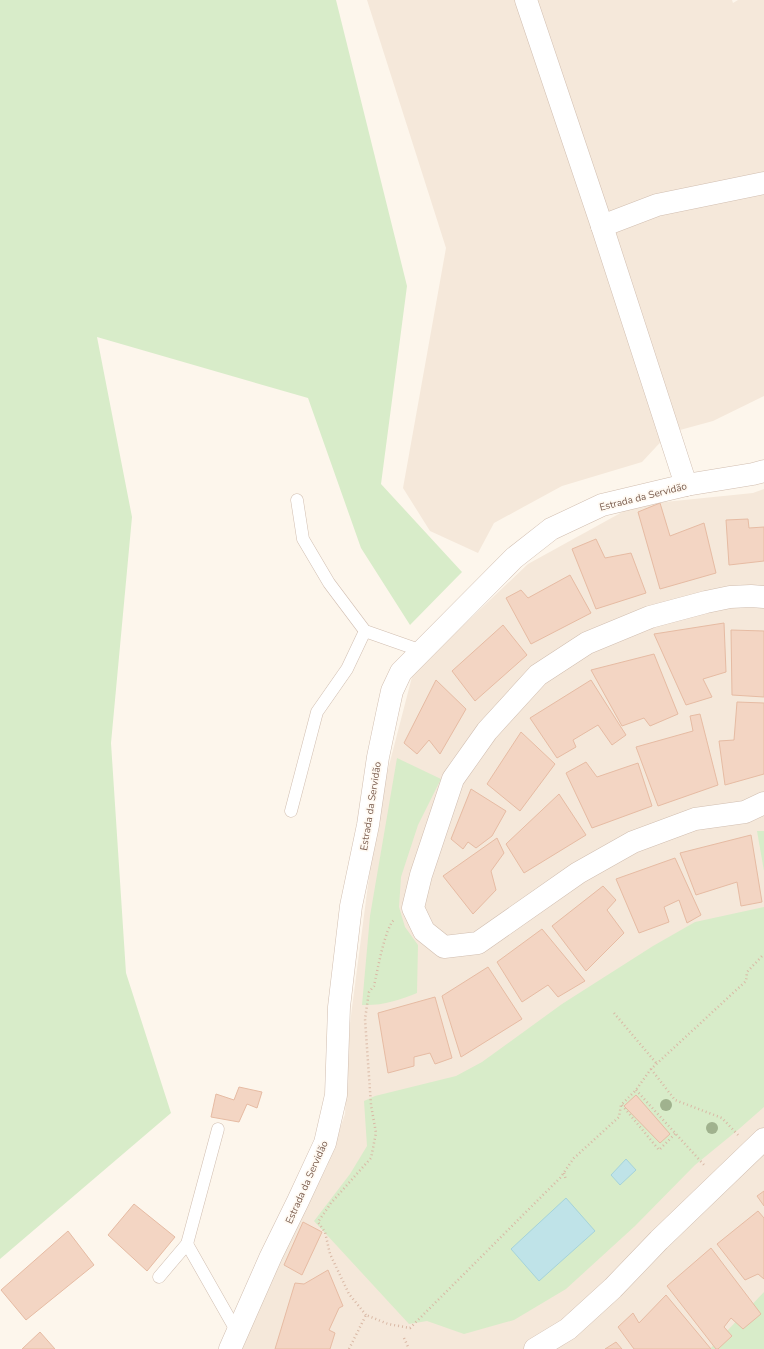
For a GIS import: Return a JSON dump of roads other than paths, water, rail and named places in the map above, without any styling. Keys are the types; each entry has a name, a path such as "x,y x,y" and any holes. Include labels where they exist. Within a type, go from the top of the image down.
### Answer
{"street":[{"path":"526,0 602,226 686,484"},
{"path":"602,226 657,205 764,183"},
{"name":"Estrada da Servidão","path":"234,1340 271,1256 325,1143 336,1095 339,1006 351,906 368,825 378,757 392,691 401,672 514,558 552,529 602,505 686,484 764,471"},
{"path":"758,811 695,820 633,842 578,874 478,943 444,947 424,931 413,908 421,875 453,779 487,731 538,675 587,643 650,617 730,597 764,597"},
{"path":"534,1349 568,1329 613,1288 659,1240 764,1139"}],"lane":[{"path":"297,500 303,539 328,583 365,631 422,651"},
{"path":"291,811 317,712 347,669 365,631"},
{"path":"159,1277 186,1244 218,1129"},
{"path":"186,1244 234,1340"}],"water":[{"path":"626,1159 636,1170 620,1185 611,1175"},
{"path":"566,1198 595,1231 539,1281 511,1249"}]}
